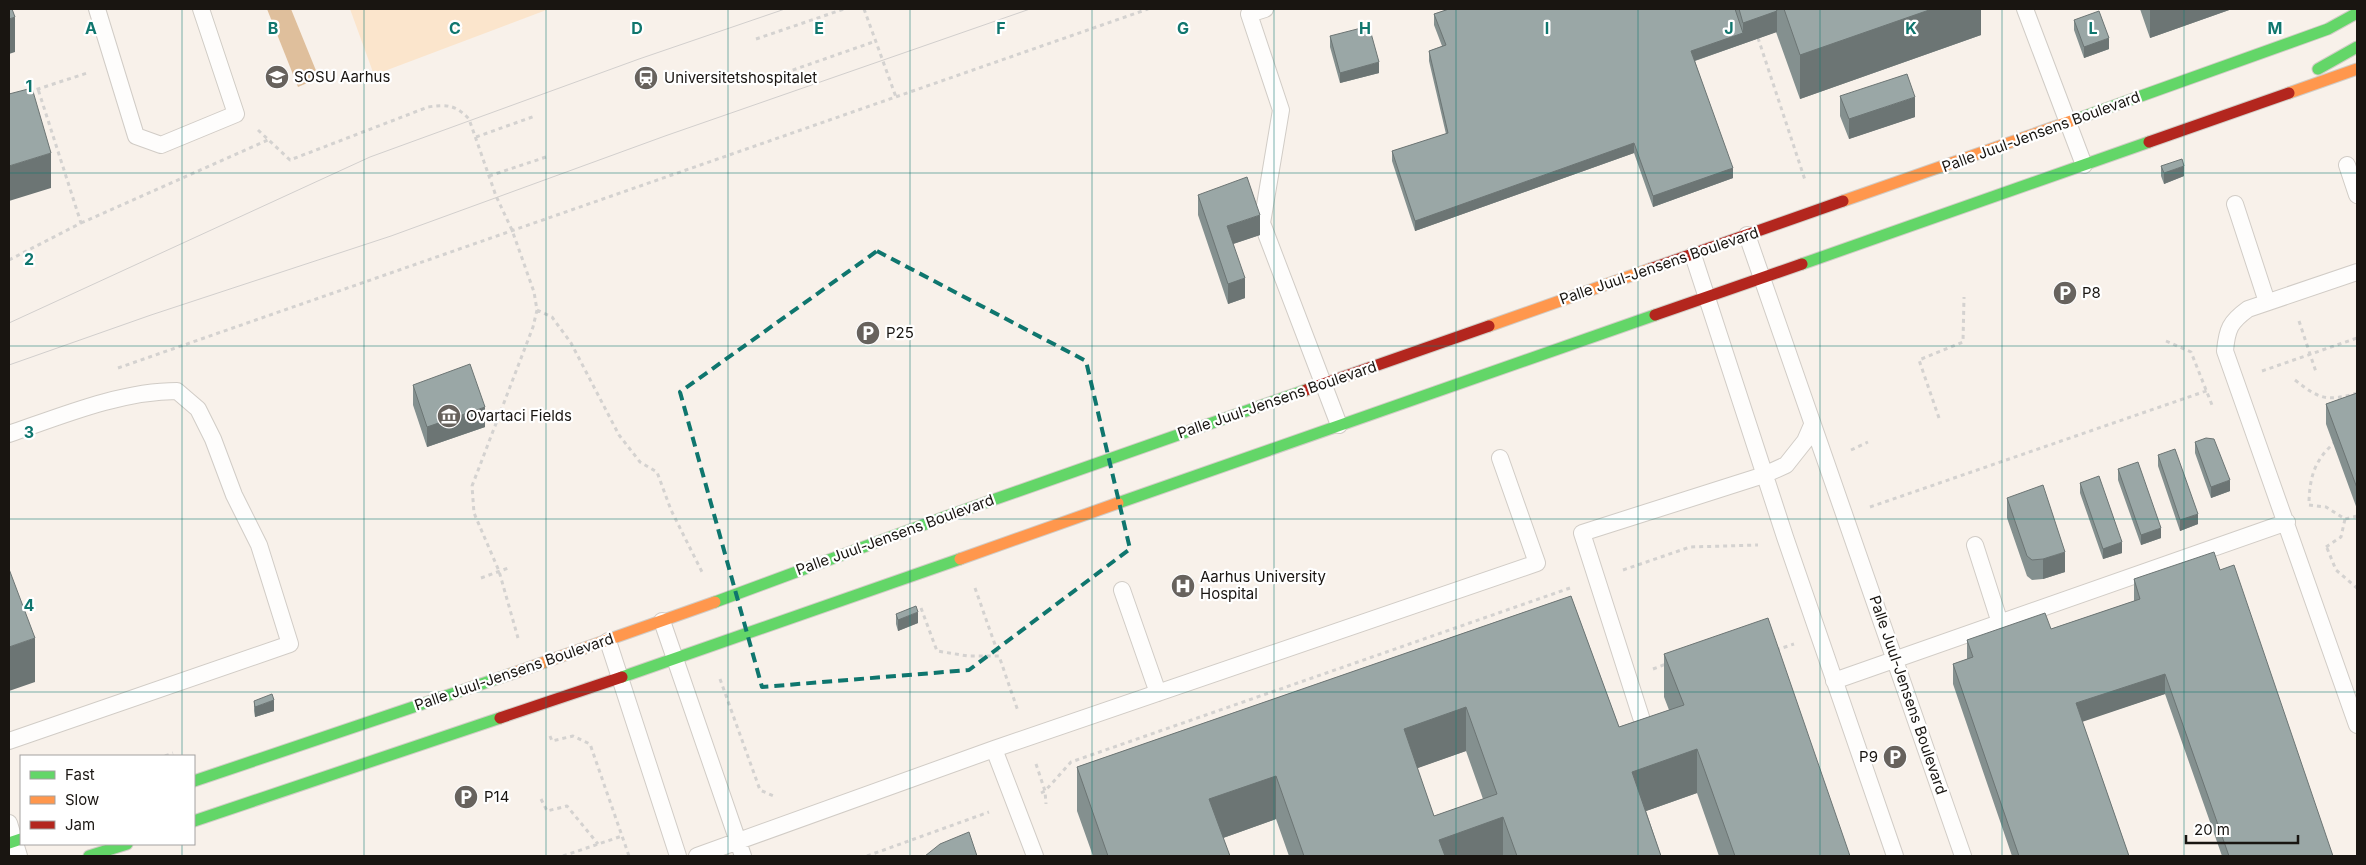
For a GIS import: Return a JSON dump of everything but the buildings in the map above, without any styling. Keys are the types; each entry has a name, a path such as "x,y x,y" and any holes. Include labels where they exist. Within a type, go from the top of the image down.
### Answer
{"street":[{"name":"Palle Juul-Jensens Boulevard","path":"195,781 608,641 950,514 2068,122 2328,28 2357,13"},
{"path":"2258,102 2357,47"},
{"path":"195,821 619,679 1706,295 2357,69"},
{"path":"89,856 124,845"}],"lane":[{"path":"97,9 136,136 161,146 236,114 201,9"},
{"path":"1265,9 1249,14 1281,110 1262,222 1339,425"},
{"path":"2025,9 2084,165"},
{"path":"2347,165 2357,195"},
{"path":"2235,204 2267,302"},
{"name":"Palle Juul-Jensens Boulevard","path":"1747,235 1963,856"},
{"path":"1693,255 1764,476 1894,856"},
{"path":"2357,272 2248,309 2233,320 2226,336 2225,352 2357,725"},
{"path":"9,434 72,412 144,393 152,391 177,391 198,409 213,439 234,495 259,545 290,644 9,741"},
{"path":"1652,750 1582,533 1764,476 1786,466 1805,441 1812,425"},
{"path":"697,856 994,749 1537,563 1500,458"},
{"path":"1834,681 2000,623 2284,517"},
{"path":"1975,546 2000,623"},
{"path":"1122,590 1158,693"},
{"path":"662,621 743,856"},
{"path":"608,641 678,856"},
{"path":"994,749 1035,856"},
{"path":"9,823 16,845"}],"path":[{"path":"756,39 844,9"},
{"path":"864,9 896,97"},
{"path":"111,370 1148,9"},
{"path":"1758,38 1815,211"},
{"path":"770,78 876,41"},
{"path":"24,94 113,64"},
{"path":"38,89 81,223"},
{"path":"236,114 253,125 290,160 428,107 443,105 460,110 469,119 489,176 512,230 534,292 537,310 533,328 472,486 474,513 499,572 528,668"},
{"path":"476,137 535,116"},
{"path":"9,260 81,223 268,140"},
{"path":"489,176 549,156"},
{"path":"2290,295 2316,372"},
{"path":"1939,418 1919,360 1963,342 1964,298"},
{"path":"537,310 552,317 571,343 619,435 640,462 657,472 671,510 716,601"},
{"path":"2166,341 2191,352 2213,408"},
{"path":"2295,380 2315,396 2327,399 2336,399 2357,393"},
{"path":"2311,513 2308,505 2310,480 2321,454 2334,443"},
{"path":"2284,517 2308,505 2326,507 2345,519 2357,516"},
{"path":"2326,547 2341,537 2345,519"},
{"path":"2322,539 2336,570 2357,588"},
{"path":"481,578 511,567"},
{"path":"912,611 921,608 937,652 968,656 999,656 1045,791 1047,812"},
{"path":"1772,651 1818,636"},
{"path":"1628,677 1674,662"},
{"path":"727,677 719,679 760,790 776,797 786,823"},
{"path":"541,705 552,741 573,736 590,744 629,856"},
{"path":"540,799 547,811 567,806 598,844"},
{"path":"563,856 622,836"}],"highlighted area":[{"path":"877,251 1086,361 1130,549 969,670 762,687 680,392"}],"shaded area":[{"path":"267,9 291,9 319,78 298,87"},
{"path":"350,9 549,9 374,75"}],"tram line":[{"path":"9,323 370,157 639,59 785,9"},
{"path":"9,365 151,315 391,236 665,136 1030,9"}],"traffic: fast":[{"path":"2074,120 2328,29 2357,13"},
{"path":"2318,69 2357,47"},
{"path":"1802,264 2149,142"},
{"path":"1118,503 1655,315"},
{"path":"715,602 950,515 1306,390"},
{"path":"622,677 960,559"},
{"path":"195,781 511,674"},
{"path":"195,821 500,718"},
{"path":"9,843 20,839"},
{"path":"89,856 124,845"}],"traffic: slow":[{"path":"2289,93 2357,69"},
{"path":"1843,201 2074,120"},
{"path":"1489,326 1650,269"},
{"path":"960,559 1118,503"},
{"path":"511,674 715,602"}],"traffic: jam":[{"path":"2149,142 2289,93"},
{"path":"1650,269 1843,201"},
{"path":"1655,315 1802,264"},
{"path":"1306,390 1489,326"},
{"path":"500,718 622,677"}],"place":[{"name":"SOSU Aarhus","path":"277,77"},
{"name":"Universitetshospitalet","path":"646,78"},
{"name":"P8","path":"2065,293"},
{"name":"P25","path":"868,333"},
{"name":"Ovartaci Fields","path":"449,416"},
{"name":"Aarhus University Hospital","path":"1183,586"},
{"name":"P9","path":"1895,757"},
{"name":"P14","path":"466,797"}]}
